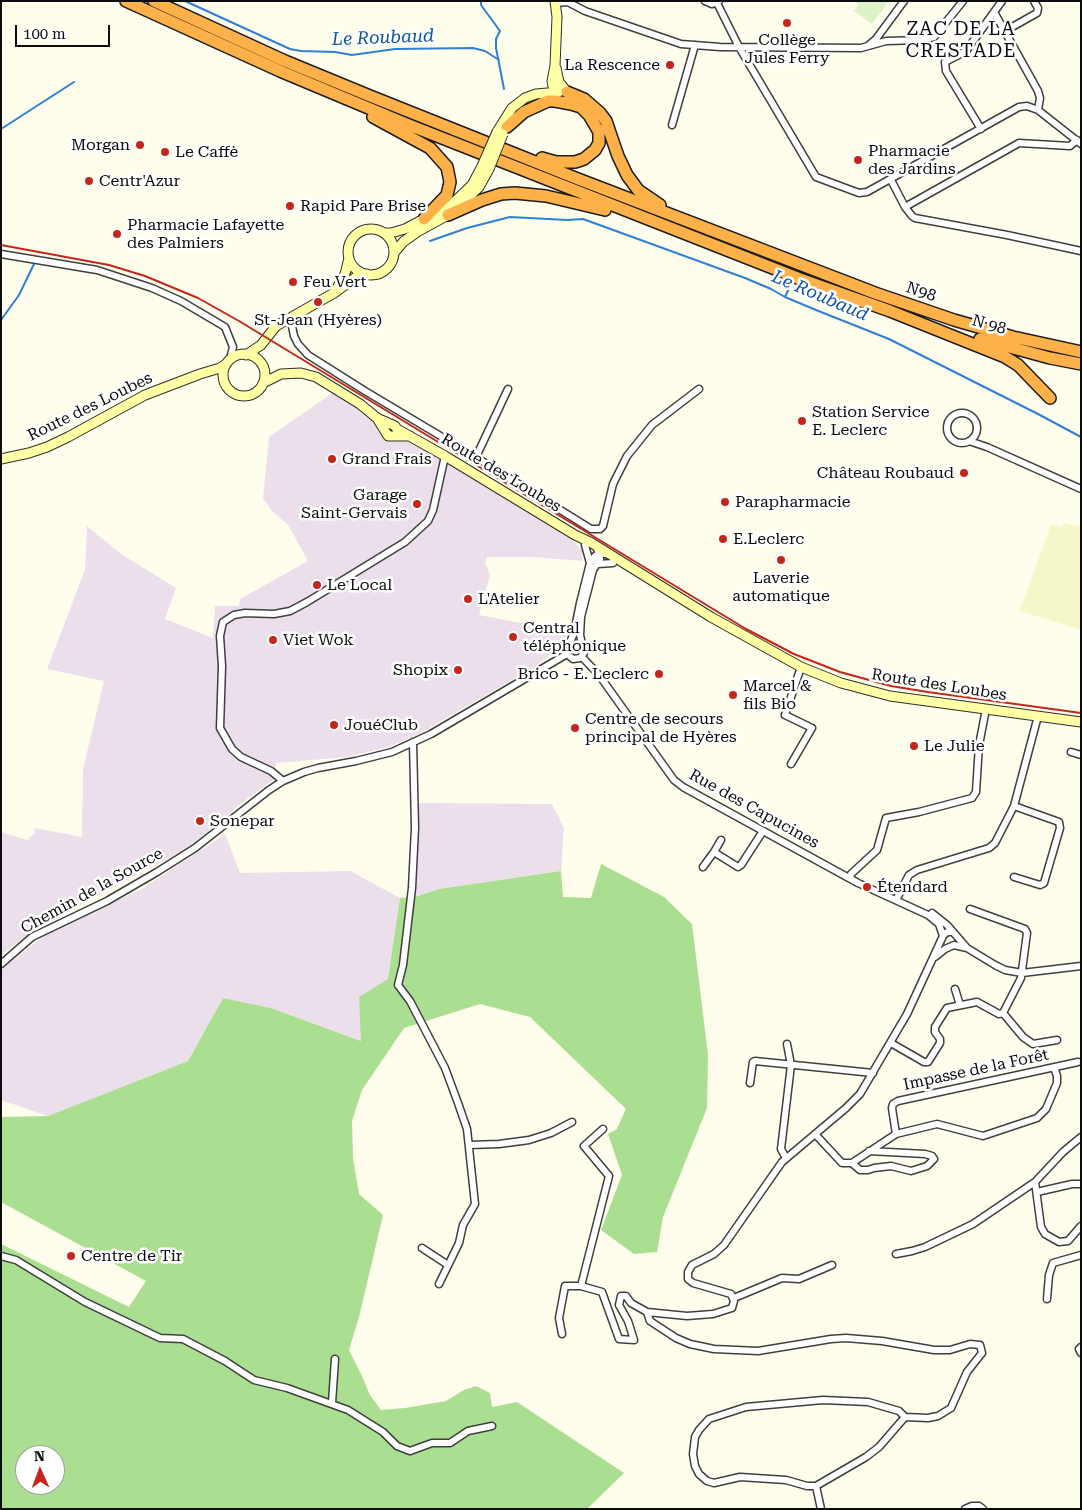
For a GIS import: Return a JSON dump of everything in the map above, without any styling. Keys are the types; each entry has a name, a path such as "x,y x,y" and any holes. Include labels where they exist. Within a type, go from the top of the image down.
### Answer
{"highway":[{"path":"126,1 280,71 532,174 803,280"},
{"path":"154,1 285,61 370,96 756,248"},
{"path":"280,71 404,134 430,148 438,155 447,166 450,182 446,195 424,218"},
{"path":"370,96 404,106 508,147 547,160 565,163 575,162 584,159 595,150 599,143 599,132 589,114 581,107 573,101 557,96 555,85"},
{"path":"567,92 584,99 600,113 606,122 626,175 638,190 661,205 756,248"},
{"path":"502,131 524,112 548,101 563,102 581,107"},
{"path":"448,214 501,194 527,193 593,206 621,214 890,311 986,348 1010,360 1026,372 1038,388 1050,398"},
{"name":"N98","path":"756,248 875,294 954,320 1013,337 1081,352"},
{"name":"N 98","path":"890,311 1009,348 1081,364"}],"main road":[{"path":"502,131 521,109 551,95 555,85 555,2"},
{"path":"555,85 567,92"},
{"path":"394,253 403,242 448,214 472,194 486,168 512,108 525,98 555,85"},
{"path":"385,233 405,229 451,205 460,198 486,168"},
{"path":"261,345 264,374 263,383 260,388 251,395 240,396 230,391 224,382 223,372 228,362 261,345 276,326 334,292 359,275 380,273 386,270 393,259 394,253 392,241 385,233 379,230 368,229 356,234 349,246 349,258 345,274 334,292"},
{"path":"349,258 356,269 368,274"},
{"path":"244,354 254,357 262,365"},
{"name":"Route des Loubes","path":"1,459 29,453 68,438 145,395 215,370 228,362"},
{"name":"Route des Loubes","path":"262,365 281,374"},
{"name":"Route des Loubes","path":"263,383 281,374 301,373 316,377 360,404 392,430 411,436 733,631 801,667 841,683 890,696 1081,722"},
{"name":"Route des Loubes","path":"191,377 208,376 218,378 224,382"},
{"name":"Route des Loubes","path":"576,535 585,545 604,554"}],"street":[{"path":"705,1 709,4 718,2 739,47 816,177 863,193 891,180 1019,107 1026,106 1038,110 1079,142 1070,146 1019,143 905,207"},
{"path":"868,46 904,1"},
{"path":"555,2 568,2 584,10 681,44 720,47 861,48 886,41 922,40 934,37 963,1"},
{"path":"981,129 944,66 946,61 966,50 1002,1"},
{"path":"1005,32 1037,13 1038,8 1034,1"},
{"path":"994,12 1038,91 1040,98 1038,110"},
{"path":"672,125 695,45"},
{"path":"891,180 905,207 915,218 1081,251"},
{"path":"1,254 98,270 152,288 181,301 222,324 228,332 233,347 228,362"},
{"path":"294,315 292,326 294,336 298,344 308,355 591,529 597,530 603,526 617,474 627,456 652,425 699,389"},
{"path":"233,347 244,354"},
{"path":"476,457 508,388"},
{"path":"987,447 982,440 975,420 968,414 955,414 949,421 947,428 950,437 957,442 969,441 987,447 1081,489"},
{"path":"969,441 975,436 977,428"},
{"path":"283,781 271,771 241,757 232,749 220,728 222,666 220,636 223,622 234,615 245,612 274,614 290,610 307,602 412,537 428,521 433,510 445,456"},
{"path":"585,545 590,563"},
{"path":"604,554 593,570 581,617 580,635 585,650 582,657 573,659 567,654 567,649 574,633 576,617 590,563 595,556 604,554"},
{"path":"598,564 604,554"},
{"path":"569,644 577,642 583,646"},
{"name":"Chemin de la Source","path":"1,964 32,937 107,901 195,848 283,781 318,768 392,752 431,734 567,654"},
{"name":"Rue des Capucines","path":"582,657 608,686 674,780 683,787 850,878 932,918 939,924 943,938"},
{"path":"791,764 812,728 785,715 801,667"},
{"path":"850,878 877,850 886,818 919,812 972,798 976,792 979,744 986,709"},
{"path":"896,900 909,875 917,870 989,848 995,843 1014,806 1038,716"},
{"path":"413,742 414,828 412,888 403,965 398,985 410,1002 444,1068 467,1129 475,1204 462,1225 459,1243 439,1284"},
{"path":"1071,752 1081,755"},
{"path":"1014,806 1059,822 1060,828 1044,883 1040,885 1014,877"},
{"path":"714,852 738,867 742,865 763,831"},
{"path":"702,867 721,840"},
{"name":"Rue des Capucines","path":"905,904 931,912 953,932"},
{"path":"970,909 1025,929 1027,934 1021,978 1002,1013"},
{"path":"562,1334 559,1318 565,1286 581,1286 602,1292 619,1339 634,1340 628,1321 619,1305 621,1296 626,1296 631,1303 647,1312 687,1316 713,1314 732,1308 734,1298 731,1294 693,1283 688,1279 688,1272 692,1265 714,1254 724,1244 782,1162 860,1094 891,1043 947,932 953,932 967,948 995,966 1022,973 1081,966"},
{"path":"943,938 944,944 967,948"},
{"path":"934,958 952,946 957,938"},
{"path":"955,989 960,1005"},
{"path":"891,1043 924,1062 928,1062 940,1043 934,1027 946,1008 977,1002 999,1014 1002,1013 1023,1037 1032,1044 1057,1040"},
{"path":"786,1158 781,1151 781,1147 791,1065 787,1044"},
{"path":"750,1083 753,1062 755,1061 873,1073"},
{"name":"Impasse de la Forêt","path":"896,1134 892,1108 893,1104 898,1101 1078,1062"},
{"path":"815,1134 842,1163 852,1163 896,1134 937,1124 984,1136 1037,1118 1046,1109 1056,1083 1057,1076 1054,1067"},
{"path":"469,1145 529,1140 551,1133 572,1122"},
{"path":"581,1286 609,1176 584,1146 603,1129"},
{"path":"896,1254 926,1247 972,1224 1036,1182 1063,1152 1081,1137"},
{"path":"852,1163 860,1170 891,1166 911,1171 927,1166 934,1159 932,1156 925,1154 869,1151"},
{"path":"1036,1182 1040,1227 1049,1237 1059,1242 1068,1241 1081,1226"},
{"path":"1037,1192 1072,1184 1081,1184"},
{"path":"422,1248 448,1265"},
{"path":"1046,1299 1049,1276 1053,1264 1081,1255"},
{"path":"1,1256 16,1260 85,1302 160,1338 183,1339 225,1361 254,1380 287,1388 348,1410 383,1432 397,1446 410,1451 432,1443 450,1443 468,1432 492,1426"},
{"path":"734,1298 782,1278 799,1279 832,1265"},
{"path":"647,1312 650,1321 676,1338 690,1344 714,1349 758,1351 846,1338 882,1341 934,1350 950,1350 970,1344 980,1345 982,1353 967,1372 951,1408 938,1416 928,1418 905,1417 898,1411 868,1402 823,1400 746,1407 710,1419 695,1437 693,1454 695,1466 699,1474 707,1481 714,1482 740,1477 786,1480 807,1486 816,1486 866,1457 879,1447 905,1417"},
{"path":"1081,1347 1079,1350 1081,1353"},
{"path":"332,1403 335,1358"},
{"path":"816,1486 821,1509"},
{"path":"965,1509 978,1506 983,1509"}],"shaded area":[{"path":"334,392 572,539 583,552 582,561 533,557 487,557 485,563 490,575 479,615 569,632 562,646 536,666 419,734 388,747 347,757 276,763 273,780 243,802 188,848 37,928 1,955 1,832 27,840 34,834 35,828 82,837 83,769 104,681 47,669 85,570 87,526 121,554 176,588 165,619 213,638 215,606 239,606 240,599 308,561 288,525 272,511 263,498 269,437"},
{"path":"419,803 552,804 564,828 561,871 439,889 415,897"},
{"path":"225,834 240,873 350,871 400,898 388,980 359,997 362,1041 271,1008 223,998 188,1061 48,1116 1,1100 1,970 46,934 142,889"}],"green space":[{"path":"854,1 889,1 872,24 854,11 859,5"},
{"path":"1064,523 1081,527 1081,630 1020,611 1051,524 1062,527"},
{"path":"601,864 664,897 692,924 708,1055 707,1108 663,1217 657,1252 634,1254 601,1230 622,1175 608,1134 617,1129 626,1109 530,1017 480,1004 404,1028 362,1090 352,1121 353,1158 359,1194 383,1215 359,1317 349,1350 370,1395 381,1410 446,1401 464,1390 476,1386 490,1393 492,1407 517,1402 624,1473 587,1509 1,1509 1,1244 129,1307 146,1281 1,1202 1,1117 48,1116 188,1061 223,998 271,1008 361,1041 359,997 388,979 400,898 415,897 439,889 561,871 563,897 591,898"}],"waterway":[{"name":"Le Roubaud","path":"185,1 290,49 352,55 395,49 473,48 485,51 499,60"},
{"path":"481,1 481,5 500,31 496,39 496,48 504,89"},
{"path":"1,129 74,82"},
{"name":"Le Roubaud","path":"430,241 467,228 510,217 583,219 745,278 785,297 889,339 1081,437"},
{"path":"1,320 19,295 34,264"},
{"path":"785,297 790,286"}],"railway":[{"path":"1,245 109,265 145,276 198,298 239,321 746,629 794,654 840,672 891,686 1081,713"}],"place":[{"name":"Collège Jules Ferry","path":"787,23"},
{"name":"La Rescence","path":"670,65"},
{"name":"Morgan","path":"140,145"},
{"name":"Le Caffè","path":"165,152"},
{"name":"Pharmacie des Jardins","path":"858,160"},
{"name":"Centr'Azur","path":"89,181"},
{"name":"Rapid Pare Brise","path":"290,206"},
{"name":"Pharmacie Lafayette des Palmiers","path":"117,234"},
{"name":"Feu Vert","path":"293,282"},
{"name":"St-Jean (Hyères)","path":"318,302"},
{"name":"Station Service E. Leclerc","path":"802,421"},
{"name":"Grand Frais","path":"332,459"},
{"name":"Château Roubaud","path":"964,473"},
{"name":"Parapharmacie","path":"725,502"},
{"name":"Garage Saint-Gervais","path":"417,504"},
{"name":"E.Leclerc","path":"723,539"},
{"name":"Laverie automatique","path":"781,560"},
{"name":"Le Local","path":"317,585"},
{"name":"L'Atelier","path":"468,599"},
{"name":"Central téléphonique","path":"513,637"},
{"name":"Viet Wok","path":"273,640"},
{"name":"Shopix","path":"458,670"},
{"name":"Brico - E. Leclerc","path":"659,674"},
{"name":"Marcel & fils Bio","path":"733,695"},
{"name":"JouéClub","path":"334,725"},
{"name":"Centre de secours principal de Hyères","path":"575,728"},
{"name":"Le Julie","path":"914,746"},
{"name":"Sonepar","path":"200,821"},
{"name":"Étendard","path":"867,887"},
{"name":"Centre de Tir","path":"71,1256"}],"district":[{"name":"ZAC DE LA CRESTADE","path":"961,40"}]}
